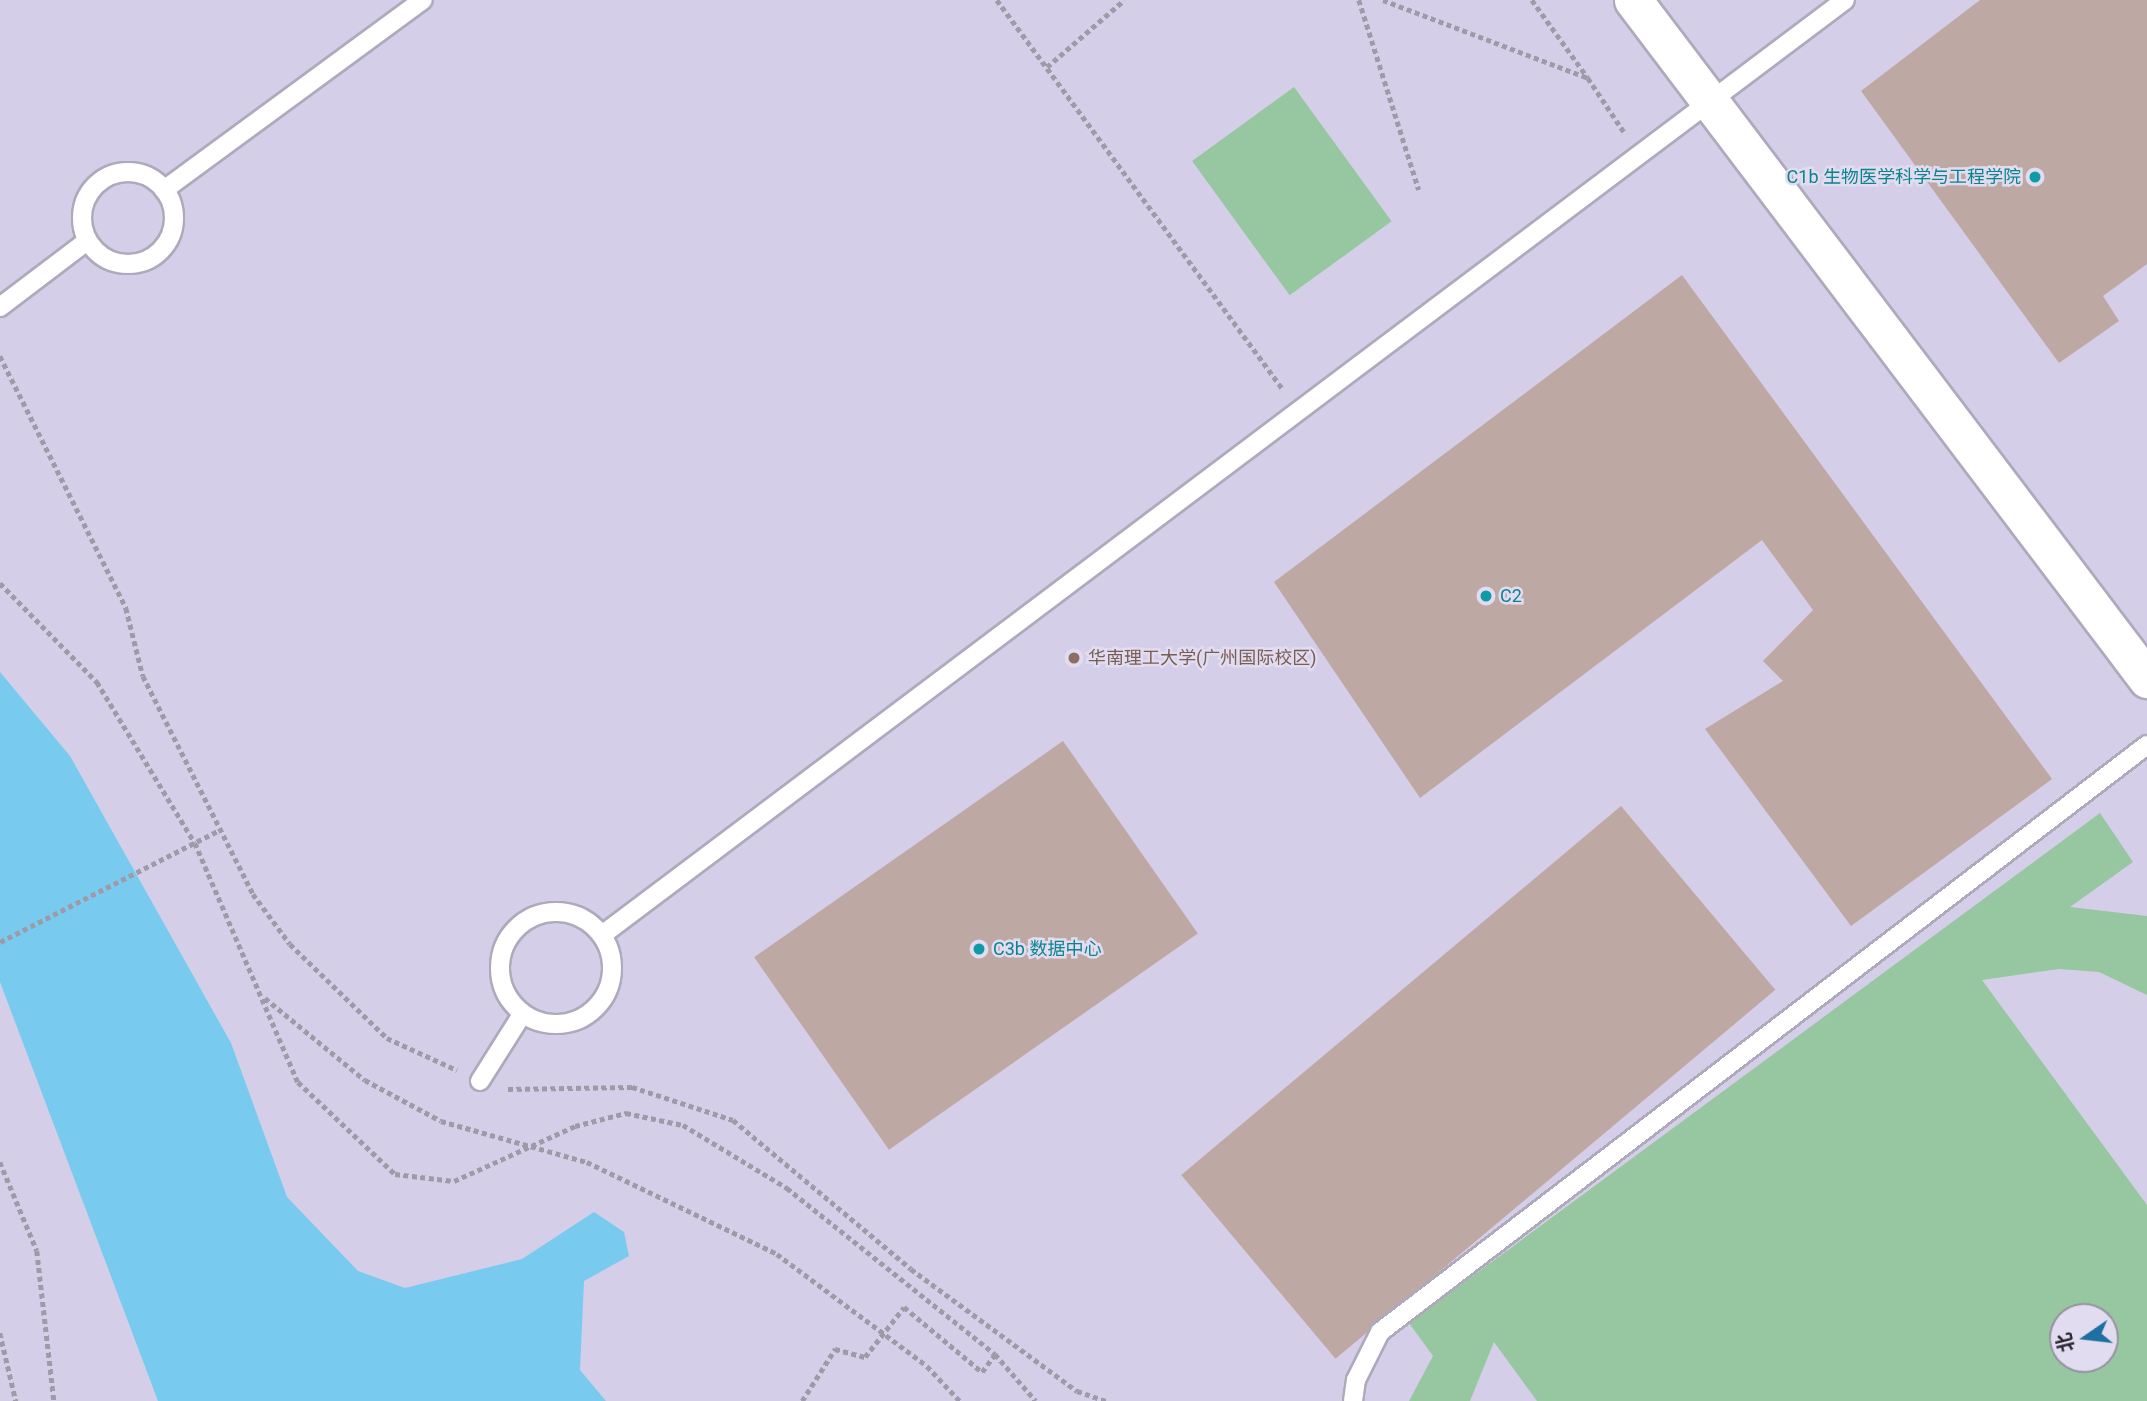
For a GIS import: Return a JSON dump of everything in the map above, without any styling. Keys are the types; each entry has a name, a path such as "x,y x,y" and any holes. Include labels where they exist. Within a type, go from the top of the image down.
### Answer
{"street":[{"path":"1633,0 2147,679"}],"lane":[{"path":"164,190 422,0"},
{"path":"602,935 1845,0"},
{"path":"125,171 141,173 164,190 174,222 171,237 151,259 123,265 88,242 82,211 96,184 125,171"},
{"path":"0,307 88,242"},
{"path":"1353,1401 1356,1380 1380,1332 2147,745"},
{"path":"563,912 589,922 602,935 612,971 598,1006 566,1024 523,1013 504,991 499,973 507,938 520,923 563,912"},
{"path":"480,1081 523,1013"}],"path":[{"path":"997,0 1300,412"},
{"path":"1046,68 1124,0"},
{"path":"1359,0 1419,190"},
{"path":"1383,0 1588,78"},
{"path":"1532,0 1640,156"},
{"path":"0,356 126,608 143,676 253,894 290,944 387,1038 480,1081 512,1090 632,1087 733,1120 911,1269 1077,1391 1106,1401"},
{"path":"0,942 220,830"},
{"path":"264,998 365,1080 441,1121 587,1162 778,1254 880,1336 928,1366 960,1401"},
{"path":"0,1162 37,1251 54,1401"},
{"path":"802,1401 835,1349 865,1357 904,1307 982,1373 995,1354"},
{"path":"0,1334 16,1401"}],"shaded area":[{"name":"华南理工大学(广州国际校区)","path":"0,0 2147,0 2147,1401 0,1401"}],"green space":[{"path":"1294,87 1392,221 1290,295 1192,161"},
{"path":"2100,813 2133,862 2070,907 2147,916 2147,995 2099,972 2059,969 1982,980 2147,1205 2147,1401 1537,1401 1494,1342 1470,1401 1409,1401 1433,1356 1409,1323"}],"water":[{"path":"0,672 70,756 231,1043 287,1197 358,1271 405,1288 522,1259 594,1212 624,1232 629,1256 584,1281 580,1370 606,1401 158,1401 0,982"}],"building":[{"name":"C1b 生物医学科学与工程学院","path":"1980,0 2147,0 2147,264 2103,296 2119,321 2059,363 1861,91"},
{"name":"C2","path":"1682,275 2052,779 1851,926 1705,729 1783,681 1763,661 1813,610 1762,540 1420,798 1274,582"},
{"name":"C3b 数据中心","path":"1063,741 1198,934 889,1150 754,957"},
{"path":"1621,806 1775,990 1336,1359 1181,1175"}],"place":[{"name":"C1b 生物医学科学与工程学院","path":"2035,177"},
{"name":"C2","path":"1486,596"},
{"name":"华南理工大学(广州国际校区)","path":"1074,658"},
{"name":"C3b 数据中心","path":"979,949"}]}
